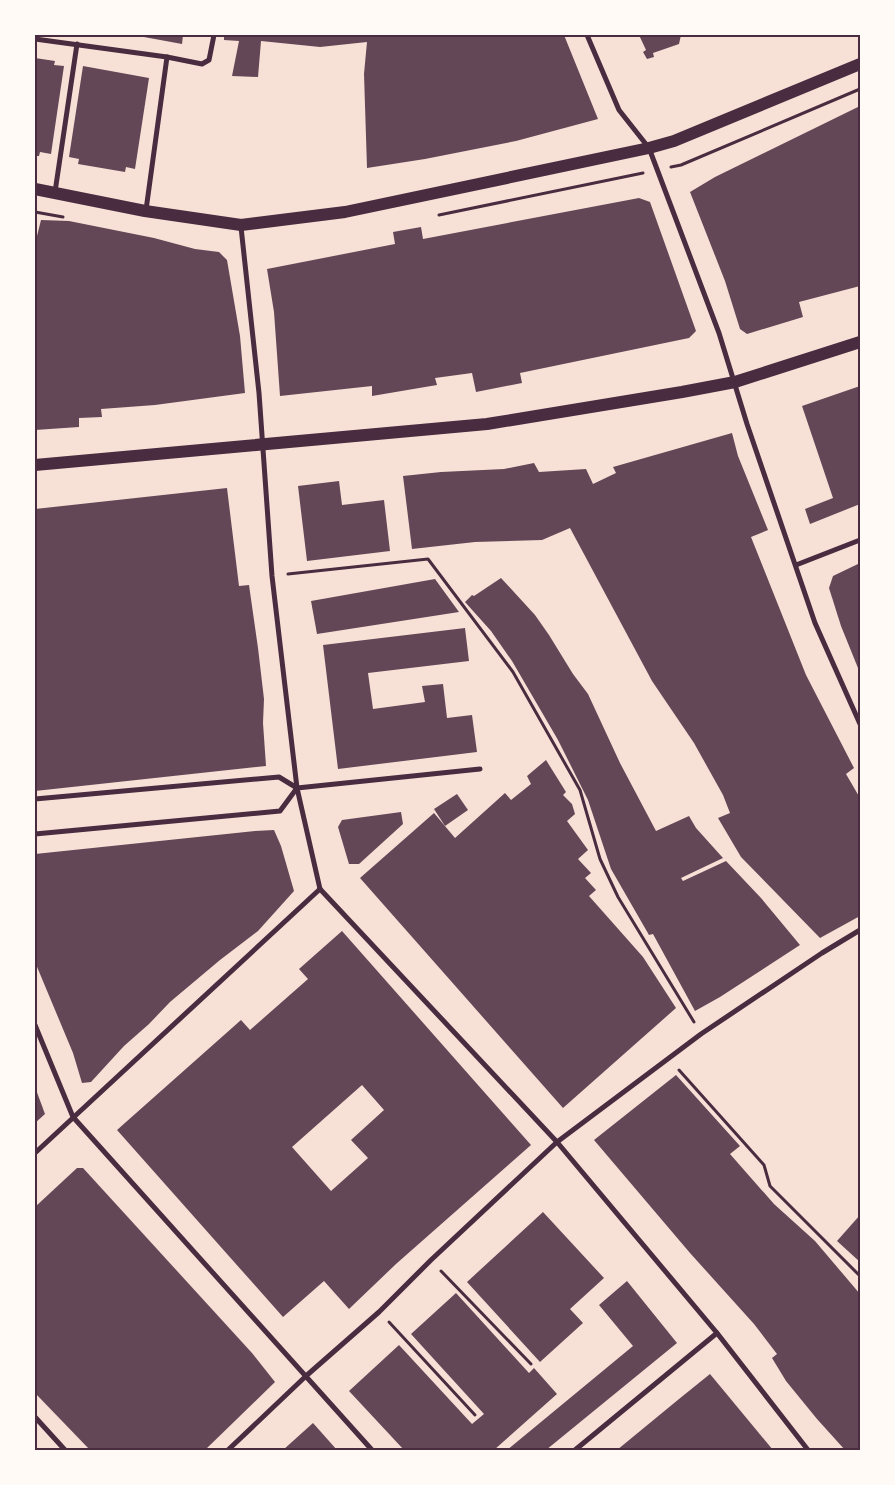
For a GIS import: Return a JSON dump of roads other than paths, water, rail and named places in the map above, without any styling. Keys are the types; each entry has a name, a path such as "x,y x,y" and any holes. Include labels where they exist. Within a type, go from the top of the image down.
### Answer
{"main road":[{"path":"35,189 145,211 241,225 345,212 649,148 674,141 860,64"},
{"path":"35,465 487,424 735,382 860,342"}],"street":[{"path":"35,39 168,57 202,64 209,60 214,35"},
{"path":"587,35 618,110 649,148 719,333 747,424 815,623 860,724"},
{"path":"55,193 77,44"},
{"path":"145,211 168,57"},
{"path":"241,225 260,393 272,576 296,788 320,888 557,1142 717,1333 808,1450"},
{"path":"796,565 860,540"},
{"path":"35,799 279,777 296,788 480,769"},
{"path":"35,834 280,811 296,788"},
{"path":"35,1152 320,888"},
{"path":"228,1450 306,1376 379,1312 431,1260 557,1142 701,1034 822,953 860,930"},
{"path":"35,1025 73,1117 372,1450"},
{"path":"575,1450 717,1333"},
{"path":"35,1417 65,1450"}]}
